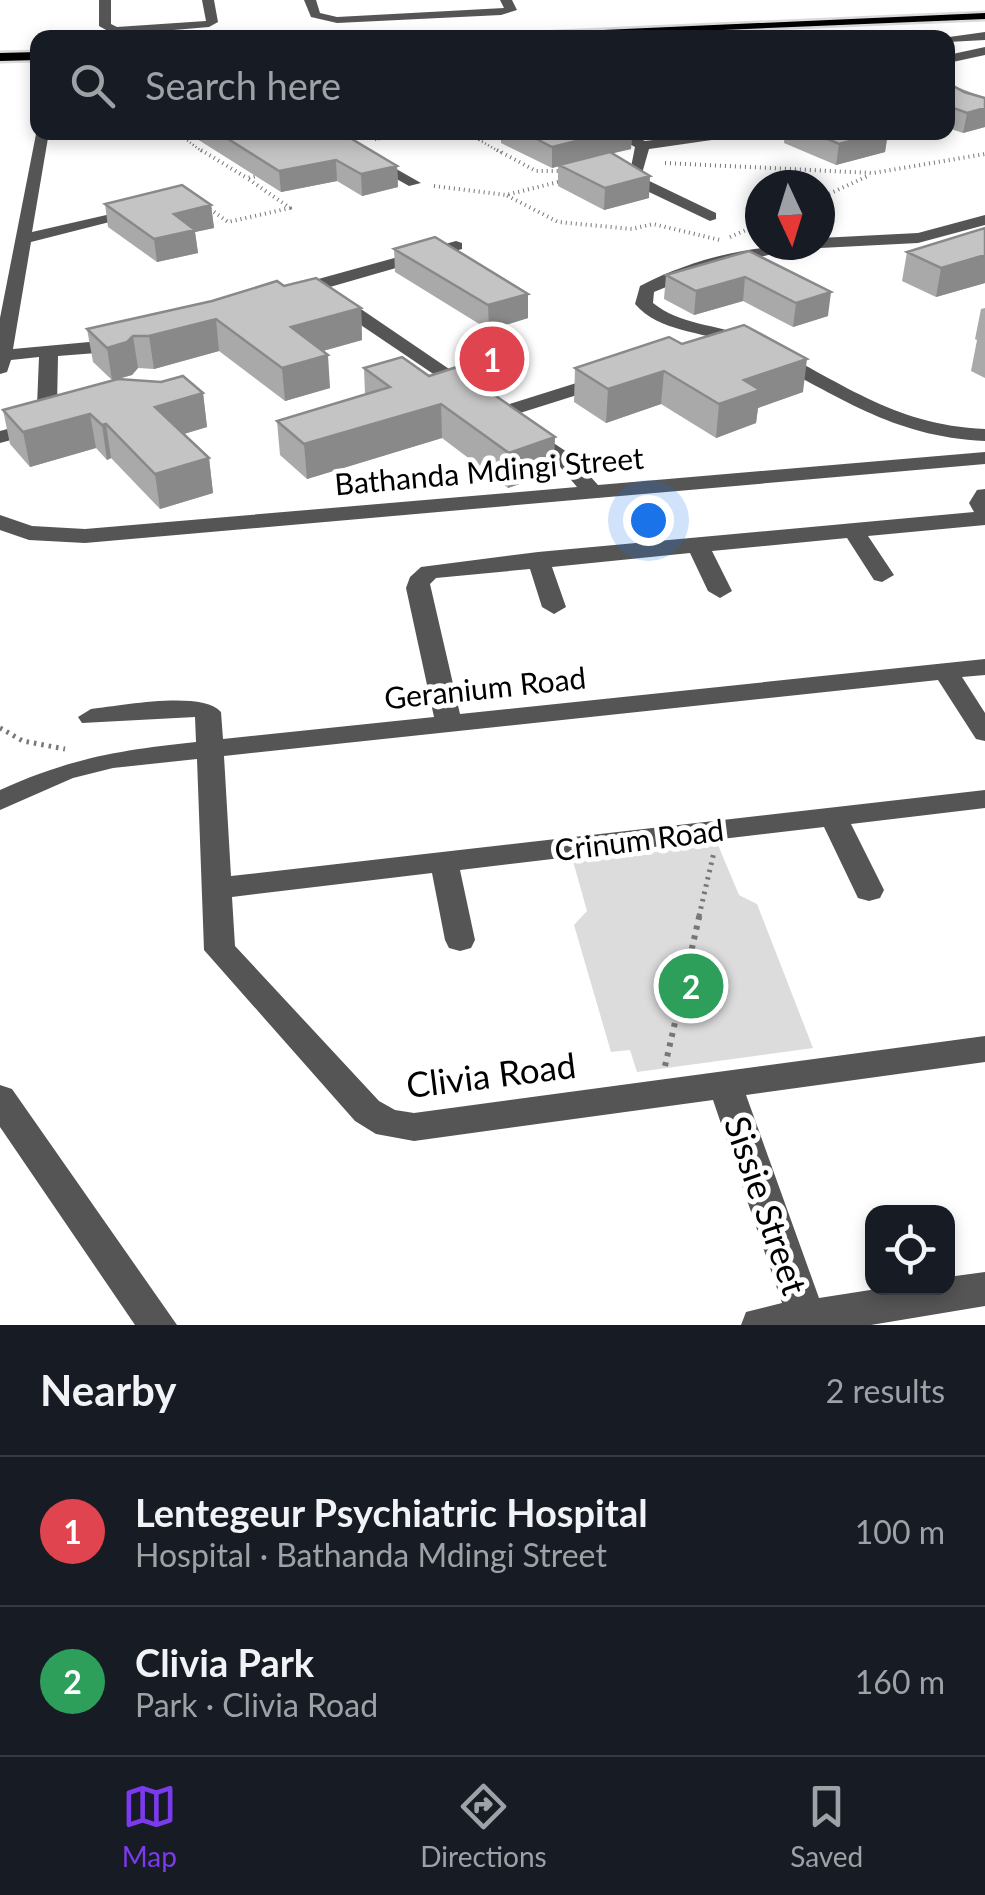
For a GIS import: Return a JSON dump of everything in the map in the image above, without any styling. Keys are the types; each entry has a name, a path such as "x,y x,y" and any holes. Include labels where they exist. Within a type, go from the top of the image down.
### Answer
{"main road":[{"path":"632,30 985,16"},
{"path":"0,58 30,56"}],"street":[{"path":"105,0 106,28 124,30 209,24 212,22 208,0"},
{"path":"310,0 319,18 337,20 501,12 510,10 506,0"},
{"path":"955,38 985,36"},
{"path":"955,57 985,52"},
{"path":"41,140 1,361 49,352 111,348 140,340"},
{"path":"334,140 414,183"},
{"path":"625,140 641,153 715,140"},
{"path":"641,153 633,179 710,216"},
{"path":"23,239 176,203"},
{"path":"835,243 918,238 985,220"},
{"path":"962,227 985,236"},
{"path":"272,306 317,284 456,246"},
{"path":"745,256 666,280 646,290 644,304 660,316 751,345 902,425 945,434 985,435"},
{"path":"303,292 349,308 504,412 563,458 593,492"},
{"path":"0,438 67,418 47,406 49,352"},
{"path":"504,412 628,372"},
{"name":"Bathanda Mdingi Street","path":"0,522 29,533 86,536 985,458"},
{"path":"448,724 418,582 437,569 985,515 980,504 985,495"},
{"path":"853,530 882,575"},
{"path":"697,544 720,591"},
{"path":"538,559 554,607"},
{"name":"Geranium Road","path":"0,801 64,772 112,759 985,668"},
{"path":"946,672 985,733"},
{"path":"91,717 201,709 209,717 210,748"},
{"name":"Clivia Road","path":"210,748 218,943 224,958 367,1112 388,1124 414,1127 985,1049"},
{"name":"Crinum Road","path":"216,888 985,799"},
{"path":"833,817 869,890"},
{"path":"444,862 460,940"},
{"name":"Sissie Street","path":"726,1084 808,1321"},
{"path":"0,1100 158,1325"},
{"path":"760,1325 808,1321 985,1289"}],"path":[{"path":"176,203 197,199 228,222 290,208 247,178 226,170 187,140"},
{"path":"345,146 374,140"},
{"path":"479,140 558,182 506,195"},
{"path":"641,153 873,174"},
{"path":"835,191 873,174 985,154"},
{"path":"536,172 572,170"},
{"path":"247,178 266,174"},
{"path":"414,183 506,195 558,222 632,229 653,224 722,241 745,231"},
{"path":"0,728 23,740 112,759"},
{"path":"663,1074 717,842"}],"shaded area":[{"path":"718,845 739,895 757,904 813,1048 637,1072 630,1050 611,1052 574,925 587,911 573,861"}],"building":[{"path":"955,87 985,98 985,108 967,113 955,109"},
{"path":"230,140 353,140 397,166 361,174 336,160 279,171"},
{"path":"538,140 580,140 552,147"},
{"path":"610,152 650,176 605,188 559,165"},
{"path":"182,185 211,205 174,214 195,230 154,239 105,204"},
{"path":"985,228 985,255 941,268 907,252"},
{"path":"435,237 528,294 488,305 394,249"},
{"path":"745,252 745,260 767,260 831,292 796,303 745,277 696,291 666,275"},
{"path":"316,278 361,308 291,327 328,355 282,368 216,319 149,336 133,336 107,348 87,329 212,301 277,281 284,286"},
{"path":"744,325 807,359 744,380 760,390 719,404 664,371 608,389 575,368 669,337 682,344"},
{"path":"402,357 429,376 460,366 485,383 480,385 555,437 509,453 441,404 304,444 277,421 390,387 364,368"},
{"path":"183,376 203,393 155,407 209,458 155,474 106,424 90,414 23,432 3,410 118,379 161,382"}],"place":[{"name":"Lentegeur Psychiatric Hospital","path":"492,359"},
{"name":"Clivia Park","path":"691,986"}]}
